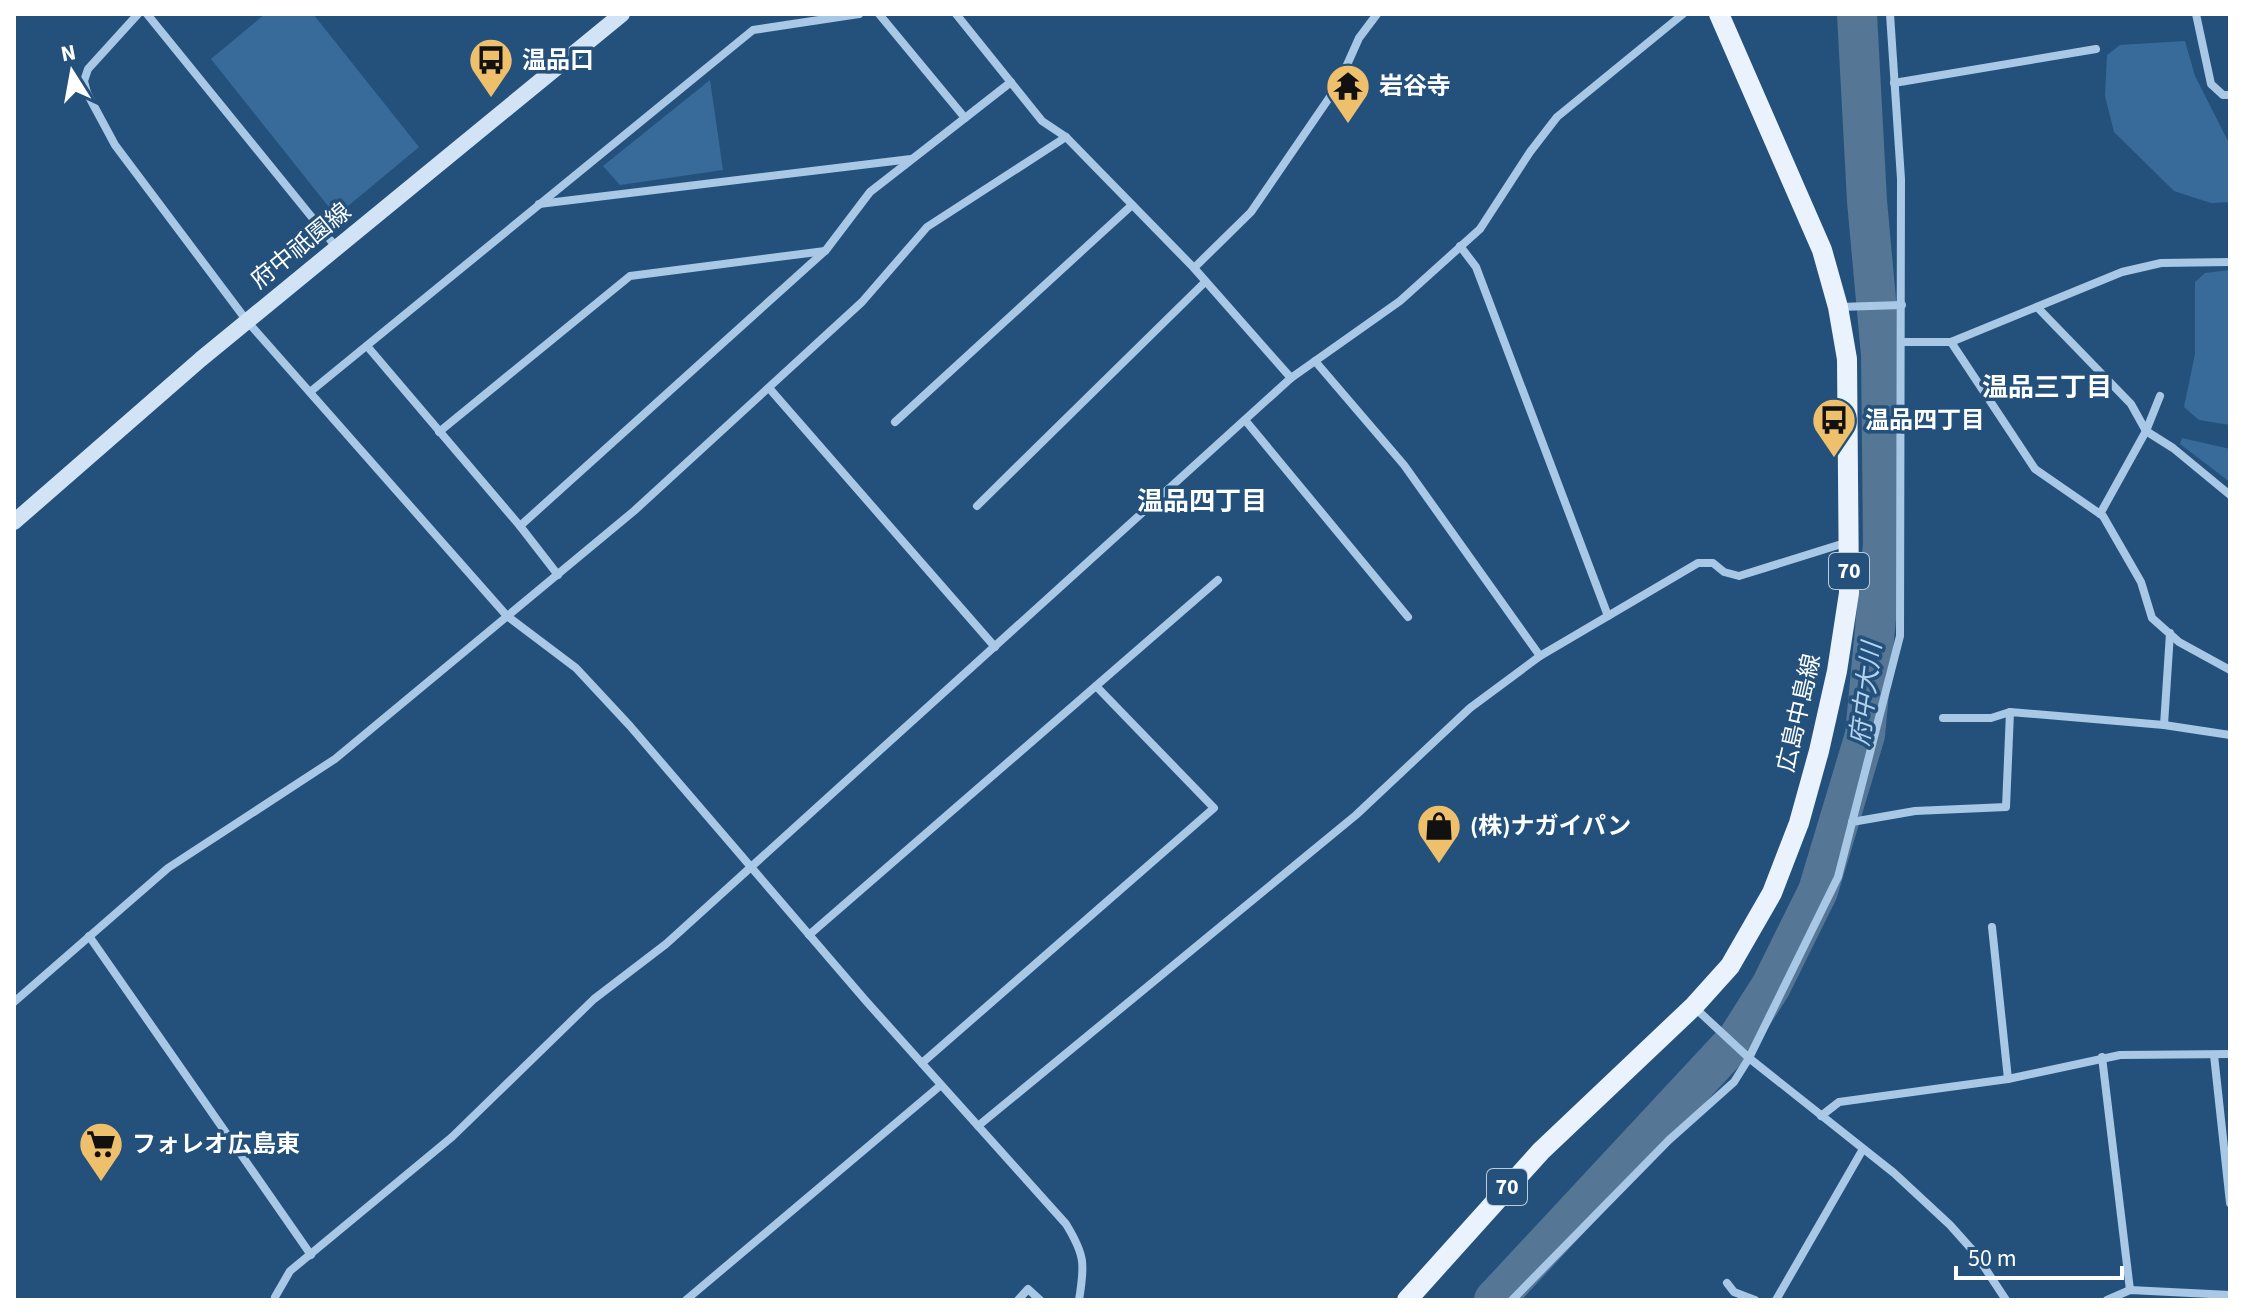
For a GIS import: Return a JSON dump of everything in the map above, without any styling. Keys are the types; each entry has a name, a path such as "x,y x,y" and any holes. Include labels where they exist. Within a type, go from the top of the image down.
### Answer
{"main road":[{"name":"府中祇園線","path":"14,522 247,321 622,14"},
{"name":"広島中島線","path":"1407,1300 1541,1151 1694,1006 1730,966 1772,893 1799,823 1837,671 1849,593 1847,359 1838,307 1822,250 1719,14"}],"street":[{"path":"138,14 88,69 84,81 87,93 115,145 247,321 507,616 576,668 630,726 809,935 1066,1224 1081,1249 1084,1274 1079,1300"},
{"path":"147,14 337,248"},
{"path":"310,392 753,30 859,14"},
{"path":"879,14 965,118"},
{"path":"956,14 1042,121 1066,137 1194,268 1291,378"},
{"path":"1194,268 1251,212 1338,85 1359,38 1377,14"},
{"path":"275,1297 290,1271 452,1137 594,999 666,944 1291,378 1400,301 1480,229 1530,152 1557,117 1683,14"},
{"path":"2196,14 2211,84 2223,95 2230,95"},
{"path":"1512,1300 1658,1151 1734,1082 1749,1058 1838,877 1900,636 1901,179 1893,15"},
{"path":"1894,83 2096,49"},
{"path":"520,526 826,250 870,192 1011,82"},
{"path":"14,1002 168,868 335,759 634,511 862,302 927,227 1066,137"},
{"path":"539,205 915,159"},
{"path":"895,422 1132,205"},
{"path":"1460,246 1476,267 1608,616"},
{"path":"439,432 630,276 826,250"},
{"path":"1902,342 1951,342 2122,272 2161,263 2230,262"},
{"path":"977,506 1205,282"},
{"path":"1838,307 1902,305"},
{"path":"2037,307 2131,404 2146,431 2173,448 2230,495"},
{"path":"1951,342 2035,469 2100,514 2141,582 2152,618 2179,642 2230,670"},
{"path":"367,346 558,575"},
{"path":"1315,361 1404,465 1540,656"},
{"path":"769,388 995,647"},
{"path":"2100,514 2146,431 2160,396"},
{"path":"1245,420 1408,617"},
{"path":"978,1126 1356,815 1470,708 1540,656 1698,563 1713,563 1724,572 1739,576 1849,542"},
{"path":"809,935 1218,580"},
{"path":"2164,725 2170,633"},
{"path":"922,1063 1214,808 1096,686"},
{"path":"1852,822 1915,811 2006,807 2010,712"},
{"path":"1943,718 1991,718 2010,712 2164,725 2230,735"},
{"path":"1992,927 2008,1079"},
{"path":"89,936 311,1255"},
{"path":"1694,1006 1749,1058 1863,1149 1950,1225 1975,1253 2006,1300"},
{"path":"1821,1116 1839,1102 2008,1079 2102,1057 2230,1054"},
{"path":"2214,1055 2230,1203"},
{"path":"2102,1057 2130,1290"},
{"path":"686,1300 941,1085"},
{"path":"1776,1300 1863,1149"},
{"path":"1727,1283 1734,1292 1755,1300"},
{"path":"1018,1300 1028,1289 1040,1300"},
{"path":"2107,1300 2130,1290 2230,1295"}],"shaded area":[{"path":"265,14 313,14 419,147 336,216 211,59"},
{"path":"2185,41 2195,76 2230,145 2230,202 2211,203 2174,191 2114,132 2105,96 2107,55 2120,45"},
{"path":"710,80 723,170 620,185 603,166"},
{"path":"2230,270 2230,425 2199,420 2184,407 2195,354 2195,282 2205,273"},
{"path":"2182,438 2230,449 2230,482 2180,444"}],"waterway":[{"name":"府中大川","path":"1494,1300 1738,1038 1771,986 1818,891 1865,735 1883,544 1881,355 1867,201 1857,14"}],"place":[{"name":"温品口","path":"491,99"},
{"name":"岩谷寺","path":"1348,125"},
{"name":"温品四丁目","path":"1834,459"},
{"name":"(株)ナガイパン","path":"1439,865"},
{"name":"フォレオ広島東","path":"101,1183"}],"district":[{"name":"温品三丁目","path":"2047,387"},
{"name":"温品四丁目","path":"1202,501"}]}
